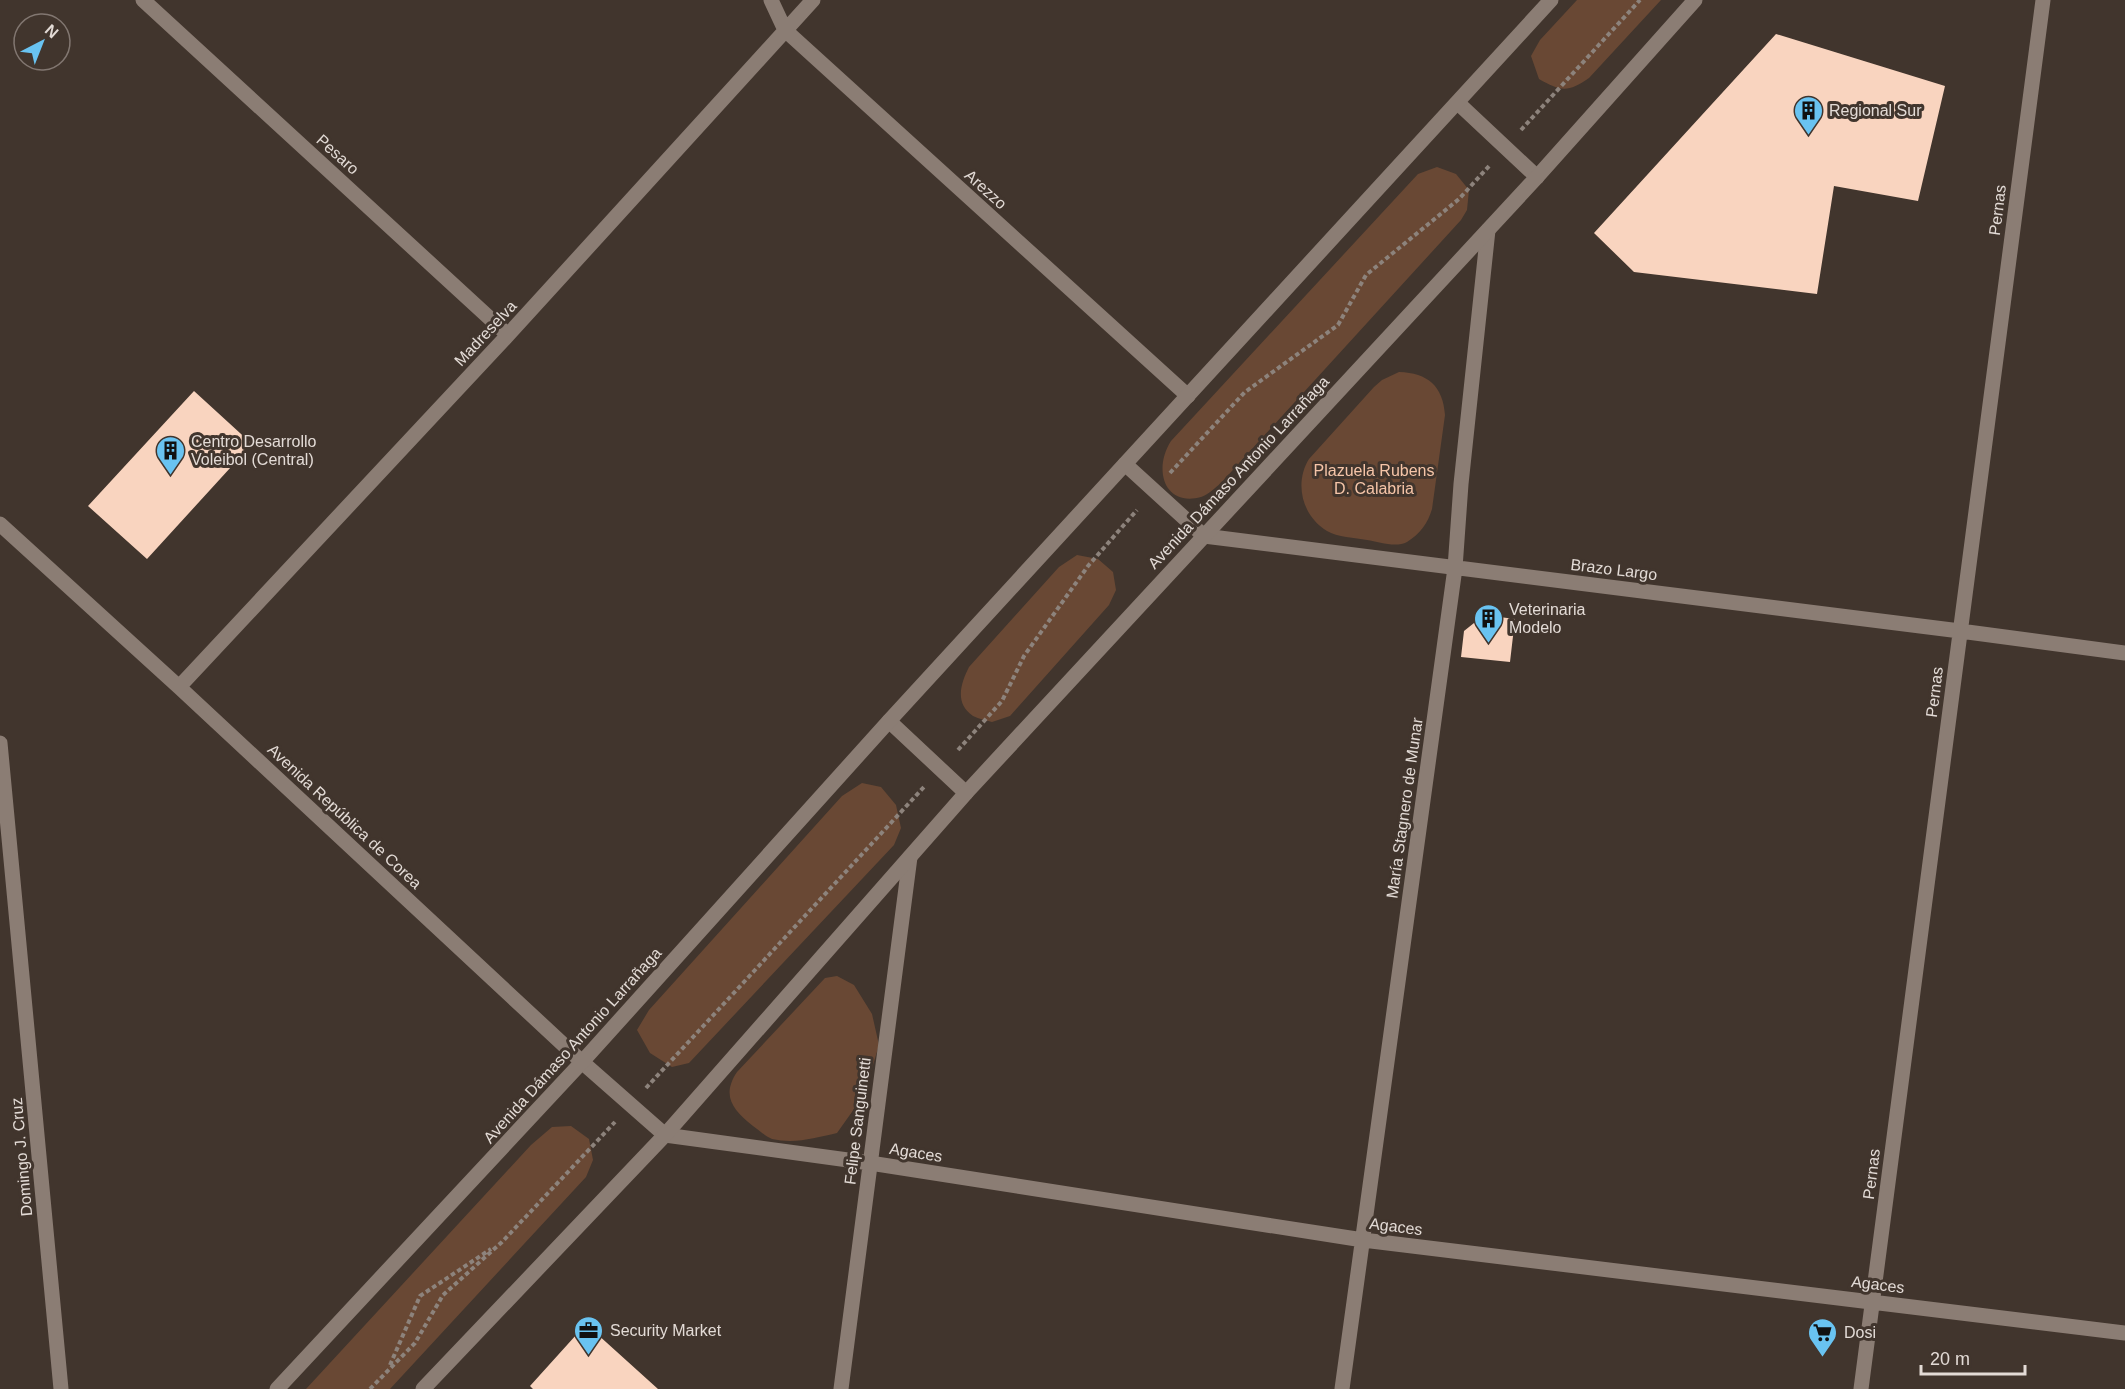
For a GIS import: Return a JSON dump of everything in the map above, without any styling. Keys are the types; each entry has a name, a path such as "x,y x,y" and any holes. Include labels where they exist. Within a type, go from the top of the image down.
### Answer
{"street":[{"name":"Pesaro","path":"143,0 508,335"},
{"name":"Arezzo","path":"771,0 785,30 1188,396"},
{"name":"Madreselva","path":"179,687 508,335 813,0"},
{"name":"Avenida Dámaso Antonio Larrañaga","path":"277,1389 582,1062 889,721 1551,0"},
{"name":"Avenida Dámaso Antonio Larrañaga","path":"423,1389 665,1135 966,793 1537,177 1695,0"},
{"name":"Pernas","path":"1861,1389 2043,0"},
{"path":"1458,103 1537,177"},
{"name":"María Stagnero de Munar","path":"1342,1389 1455,568 1461,484 1488,230"},
{"path":"1125,464 1204,536"},
{"name":"Avenida República de Corea","path":"0,524 179,687 582,1062 665,1135"},
{"name":"Brazo Largo","path":"1204,536 2125,653"},
{"path":"889,721 966,793"},
{"name":"Domingo J. Cruz","path":"0,743 61,1389"},
{"name":"Felipe Sanguinetti","path":"841,1389 910,857"},
{"name":"Agaces","path":"665,1135 870,1163 1363,1240 2125,1333"}],"path":[{"path":"370,1389 415,1343 443,1295 502,1242 631,1105 1002,701 1024,656 1082,575 1154,491 1245,392 1338,325 1366,275 1459,199 1640,0"},
{"path":"389,1369 420,1296 502,1242"}],"green space":[{"path":"1577,0 1661,0 1589,78 1564,89 1539,79 1531,56 1540,40"},
{"path":"1437,167 1456,174 1469,190 1467,210 1461,220 1221,483 1201,497 1188,499 1171,491 1165,483 1163,463 1171,441 1418,174"},
{"name":"Plazuela Rubens D. Calabria","path":"1399,372 1426,378 1437,389 1444,405 1445,415 1430,514 1420,532 1403,544 1387,544 1331,533 1318,525 1306,508 1302,488 1304,468 1309,459 1374,387 1382,380"},
{"path":"1077,555 1098,559 1113,572 1116,590 1109,605 1010,716 992,722 973,716 967,711 961,699 962,686 969,667 1059,567"},
{"path":"862,783 881,787 896,805 901,828 894,845 689,1063 672,1067 650,1053 637,1030 649,1010 842,796"},
{"path":"837,976 854,985 872,1014 879,1045 864,1095 837,1133 797,1141 772,1139 753,1126 735,1108 730,1095 732,1081 737,1072 825,978"},
{"path":"571,1126 589,1139 593,1160 586,1177 390,1389 306,1389 531,1145 552,1127"}],"building":[{"name":"Regional Sur","path":"1776,34 1945,86 1918,201 1834,186 1817,294 1634,272 1594,233"},
{"name":"Centro Desarrollo Voleibol (Central)","path":"194,391 252,444 147,559 88,506"},
{"name":"Veterinaria Modelo","path":"1484,615 1515,619 1510,662 1461,657 1464,631"},
{"name":"Security Market","path":"586,1324 658,1389 533,1389 530,1386"}],"place":[{"name":"Regional Sur","path":"1808,136"},
{"name":"Centro Desarrollo Voleibol (Central)","path":"170,476"},
{"name":"Veterinaria Modelo","path":"1488,644"},
{"name":"Security Market","path":"589,1356"},
{"name":"Dosi","path":"1823,1358"}]}
